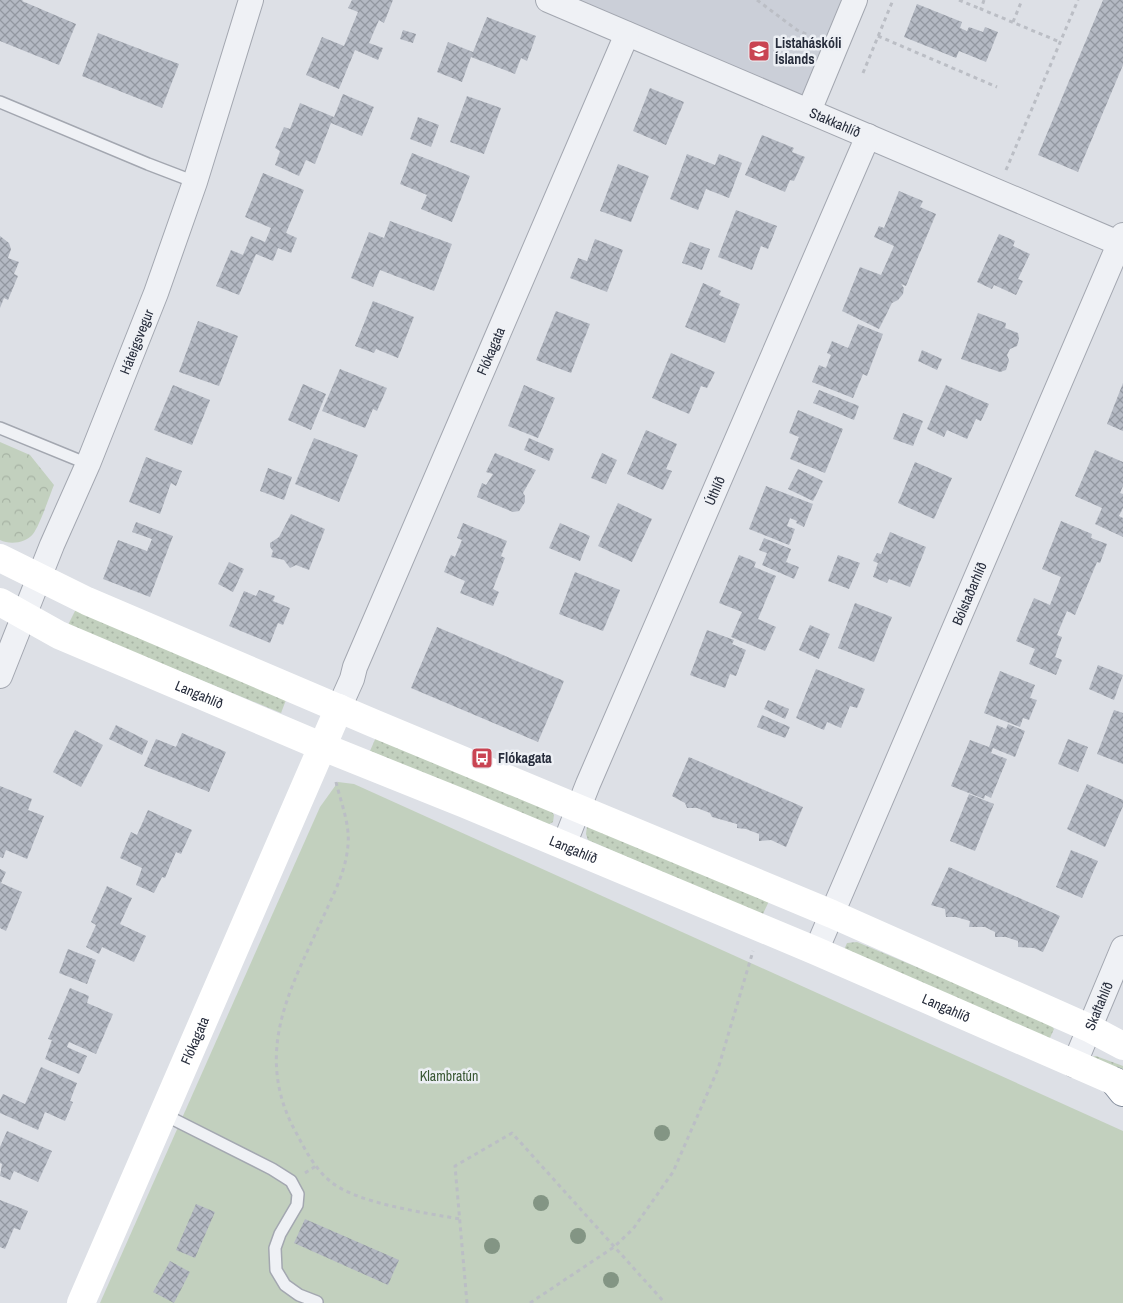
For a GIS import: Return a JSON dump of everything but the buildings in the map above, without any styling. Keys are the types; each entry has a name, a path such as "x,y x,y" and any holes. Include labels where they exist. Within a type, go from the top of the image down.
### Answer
{"street":[{"name":"Háteigsvegur","path":"0,676 39,577 88,464 156,292 195,182 251,0"},
{"name":"Stakkahlíð","path":"548,0 997,191 1122,241"},
{"path":"809,111 855,0"},
{"name":"Flókagata","path":"81,1303 340,708 352,679 354,667 628,34"},
{"name":"Úthlíð","path":"564,845 868,136"},
{"name":"Bólstaðarhlíð","path":"816,952 1122,241"},
{"path":"0,558 87,601 578,809 832,914 1089,1028 1123,1046"},
{"name":"Langahlíð","path":"0,602 59,635 816,952 1120,1086"},
{"name":"Skaftahlíð","path":"1074,1065 1123,948"}],"lane":[{"path":"0,102 195,182"},
{"path":"0,428 88,464"},
{"path":"163,1114 292,1181 298,1194 297,1205 280,1234 275,1248 276,1270 285,1285 299,1295 317,1302"}],"path":[{"path":"757,0 797,30 835,47"},
{"path":"863,73 893,0"},
{"path":"959,0 1060,42"},
{"path":"981,9 984,0"},
{"path":"1013,22 1022,0"},
{"path":"997,191 1078,0"},
{"path":"878,36 997,87"},
{"path":"336,782 346,821 348,844 344,867 290,991 280,1023 275,1055 278,1088 290,1120 307,1155 330,1182 346,1192 396,1207 460,1219"},
{"path":"530,1303 614,1247 633,1229 673,1172 718,1069 755,946"},
{"path":"467,1303 455,1166 512,1133 665,1303"}],"shaded area":[{"name":"Listaháskóli Íslands","path":"569,0 849,0 809,102"}],"green space":[{"path":"0,442 30,455 54,485 36,530 30,537 18,542 0,540"},
{"path":"76,609 286,700 281,713 68,625"},
{"path":"377,735 551,810 554,815 553,822 546,826 370,751"},
{"name":"Klambratún","path":"338,782 354,784 1123,1131 1123,1303 100,1303 320,807"},
{"path":"587,826 769,901 762,916 588,840 586,834"},
{"path":"857,942 1048,1022 1054,1029 1049,1040 844,950 847,943"},
{"path":"1096,1056 1123,1066 1123,1079 1091,1057"}],"place":[{"name":"Listaháskóli Íslands","path":"759,51"},
{"name":"Flókagata","path":"482,758"}]}
